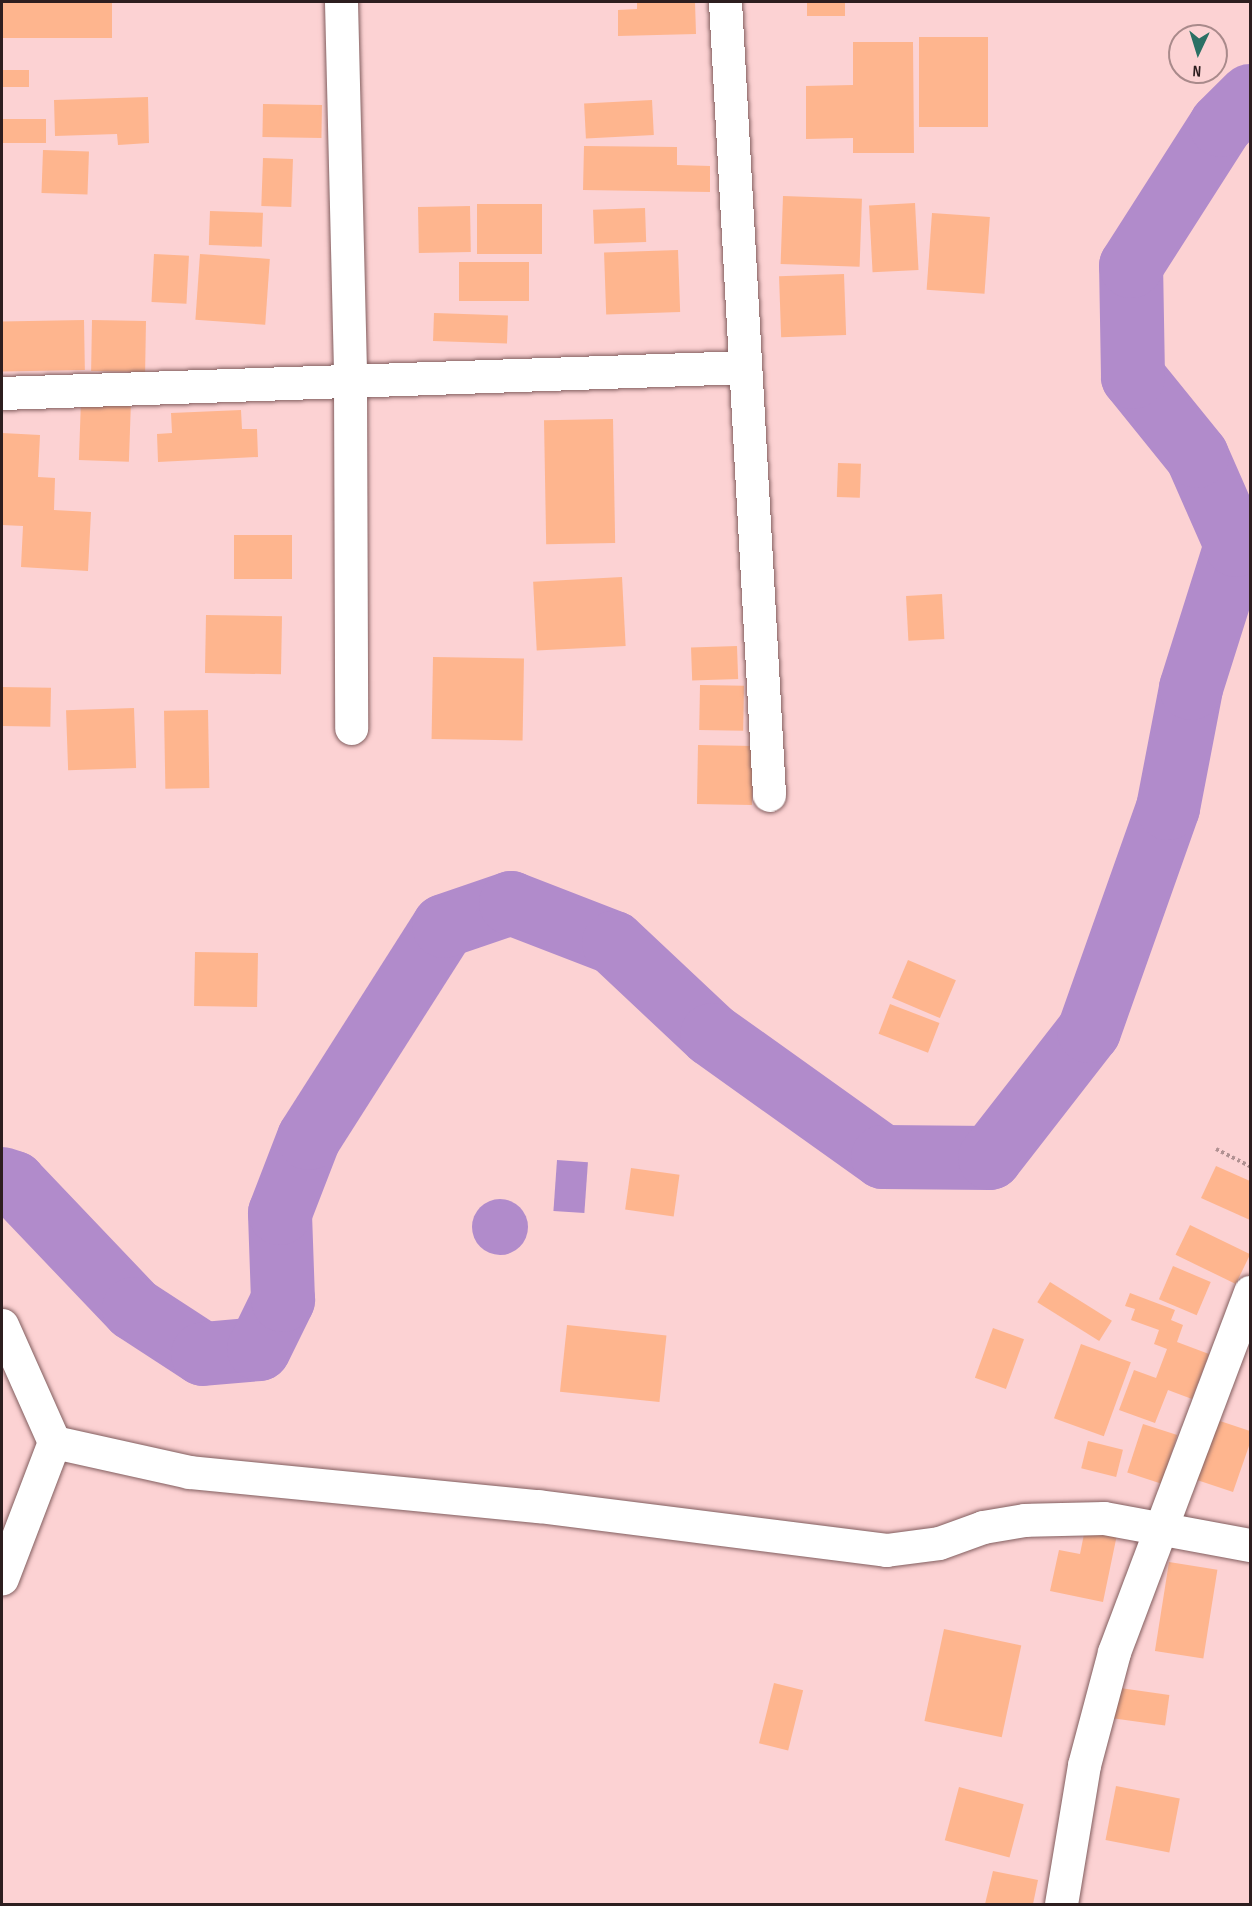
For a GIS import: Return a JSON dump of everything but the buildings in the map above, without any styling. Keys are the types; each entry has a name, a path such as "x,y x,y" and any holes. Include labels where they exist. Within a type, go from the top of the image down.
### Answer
{"street":[{"path":"341,2 350,383 351,728"},
{"path":"724,2 769,795"},
{"path":"2,393 350,383 745,367"},
{"path":"1061,1905 1084,1765 1114,1652 1251,1292"},
{"path":"2,1325 54,1442 2,1578"},
{"path":"54,1442 189,1472 538,1506 886,1550 939,1543 983,1527 1024,1520 1104,1518 1251,1545"}],"path":[{"path":"1216,1149 1251,1166"}],"shaded area":[{"path":"557,1160 588,1162 584,1213 553,1211"},
{"path":"500,1199 511,1201 520,1207 526,1216 528,1227 526,1238 520,1247 511,1253 500,1255 489,1253 480,1247 474,1238 472,1227 474,1216 480,1207 489,1201"}],"waterway":[{"path":"2,1179 14,1183 134,1309 203,1354 259,1349 283,1300 280,1213 309,1138 444,926 511,903 614,943 712,1035 883,1157 990,1158 1089,1031 1168,808 1191,688 1236,545 1197,456 1133,377 1131,266 1221,125 1250,96"}]}
